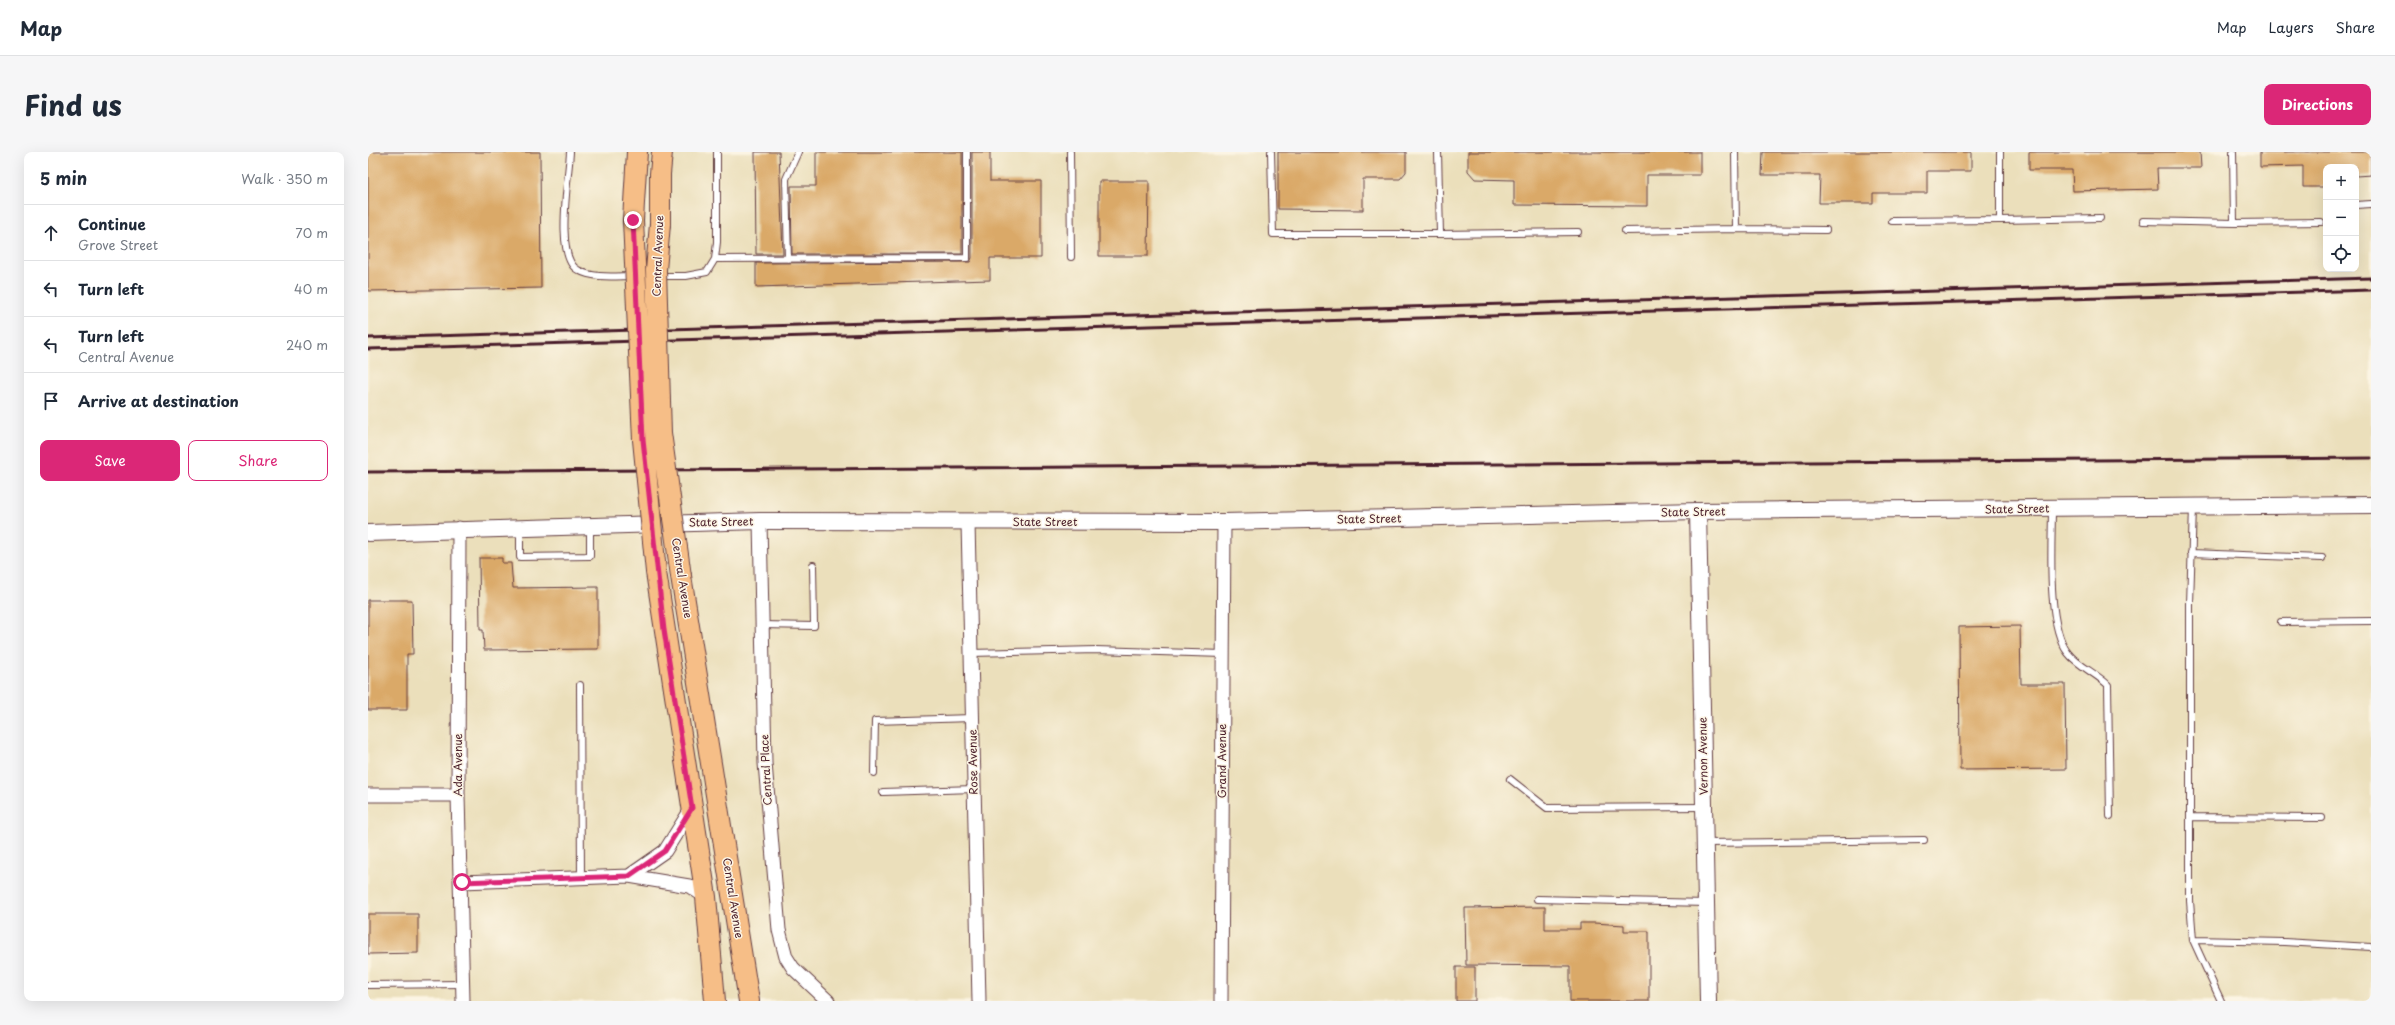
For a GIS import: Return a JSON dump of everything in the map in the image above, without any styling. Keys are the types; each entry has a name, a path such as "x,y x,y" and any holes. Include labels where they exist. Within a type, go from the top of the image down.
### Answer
{"main road":[{"name":"Central Avenue","path":"637,152 633,220 643,440 656,572 706,897 715,1001"},
{"name":"Central Avenue","path":"662,152 660,174 660,224 656,270 661,433 681,576 749,1001"}],"street":[{"name":"State Street","path":"368,533 458,528 760,521 968,523 1224,522 1698,511 2371,505"},
{"name":"Vernon Avenue","path":"1698,511 1708,1001"},
{"name":"Central Place","path":"760,521 765,763 779,930 786,957 793,968 829,1000"},
{"name":"Grand Avenue","path":"1221,1001 1224,522"},
{"name":"Rose Avenue","path":"968,523 979,1001"},
{"name":"Ada Avenue","path":"458,528 458,795 462,882 463,1001"},
{"path":"368,795 458,795"},
{"path":"629,876 665,851 692,808"},
{"path":"462,882 629,876 688,886 706,897"}],"lane":[{"path":"570,152 564,231 567,255 576,270 591,276 686,276 707,272 715,260 717,242 717,152"},
{"path":"788,259 786,179 798,152"},
{"path":"715,260 967,258 967,152"},
{"path":"1070,152 1071,257"},
{"path":"1271,152 1273,234 1578,232"},
{"path":"1438,152 1440,234"},
{"path":"1735,152 1736,229"},
{"path":"2000,152 2000,220"},
{"path":"2233,152 2234,223"},
{"path":"2359,205 2371,204"},
{"path":"1892,221 2100,218"},
{"path":"2143,221 2234,223 2321,222"},
{"path":"1625,231 1736,229 1826,230"},
{"path":"2192,507 2190,817 2193,940 2221,1001"},
{"path":"2052,509 2052,598 2056,625 2067,652 2108,684 2110,816"},
{"path":"520,527 520,557 590,556 590,525"},
{"path":"2191,553 2322,558"},
{"path":"762,625 814,626 813,565"},
{"path":"2281,622 2371,621"},
{"path":"971,653 1096,650 1223,654"},
{"path":"580,685 581,878"},
{"path":"874,773 875,721 972,718"},
{"path":"1510,779 1548,808 1704,807"},
{"path":"883,792 974,789"},
{"path":"2190,817 2322,818"},
{"path":"1705,843 1924,840"},
{"path":"1537,899 1706,903"},
{"path":"2193,940 2284,942 2371,947"},
{"path":"368,985 463,984"}],"building":[{"path":"368,152 540,152 541,288 368,291"},
{"path":"755,152 779,152 783,254 756,254"},
{"path":"816,152 962,152 962,254 792,254 791,186 816,186"},
{"path":"972,152 990,152 990,181 1041,181 1041,258 990,258 990,280 756,287 756,263 970,262 972,258"},
{"path":"1278,152 1406,152 1406,172 1400,179 1363,179 1363,210 1278,209"},
{"path":"1468,152 1700,152 1700,175 1647,175 1647,206 1514,205 1514,180 1475,179 1468,171"},
{"path":"1763,152 1971,152 1971,171 1927,171 1927,193 1873,193 1873,203 1819,203 1820,175 1762,175"},
{"path":"2029,152 2200,152 2201,168 2157,168 2158,189 2073,191 2072,170 2029,170"},
{"path":"2260,152 2371,152 2371,175 2359,176 2359,164 2323,164 2323,187 2303,187 2303,166 2260,167"},
{"path":"1099,181 1149,181 1148,256 1099,256"},
{"path":"479,558 502,558 502,563 511,563 513,588 598,587 598,649 484,650 483,630 480,630"},
{"path":"368,600 412,600 413,654 407,654 407,710 368,710"},
{"path":"2020,626 2021,684 2065,684 2066,769 1960,770 1959,627"},
{"path":"1545,907 1545,929 1580,929 1580,923 1594,923 1624,925 1624,931 1649,931 1649,1001 1570,1001 1570,966 1466,965 1465,908"},
{"path":"368,914 418,914 418,953 368,954"},
{"path":"1456,967 1475,967 1475,1001 1456,1001"}],"railway":[{"path":"368,338 2371,278"},
{"path":"368,349 2371,290"},
{"path":"368,472 2371,458"}],"route":[{"path":"462,882 629,876 665,851 692,808 656,572 643,440 633,220"}]}
